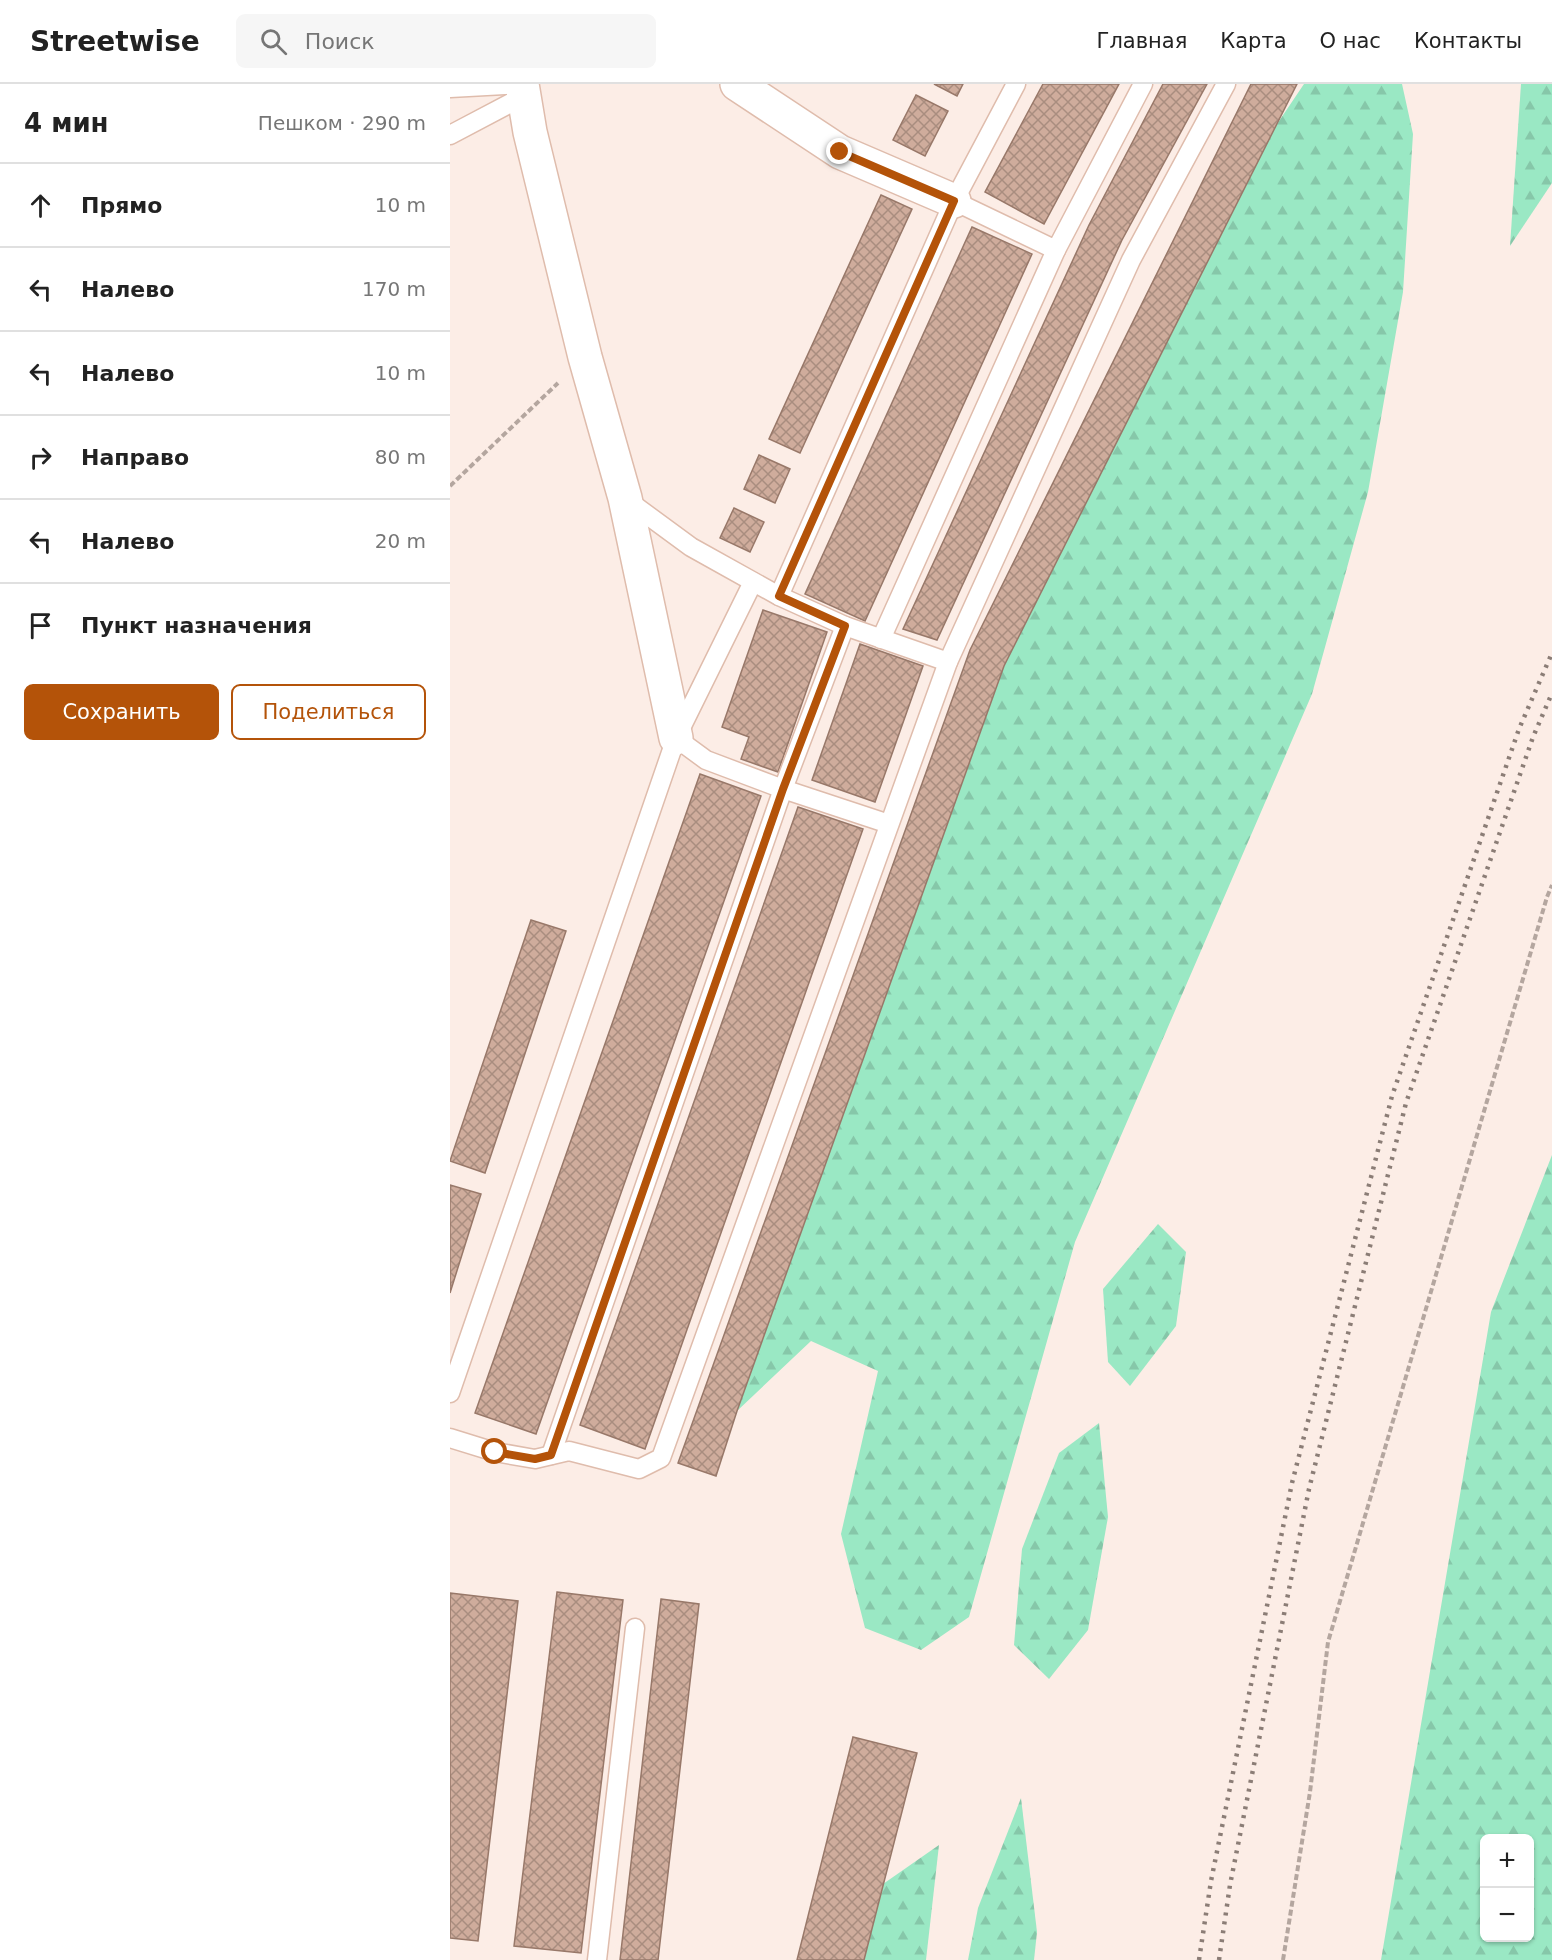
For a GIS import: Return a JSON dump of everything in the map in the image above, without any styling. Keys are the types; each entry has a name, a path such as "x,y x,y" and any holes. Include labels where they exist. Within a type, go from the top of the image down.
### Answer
{"street":[{"path":"737,84 840,152 954,201"},
{"path":"523,88 530,132 585,357 625,498 676,738"}],"lane":[{"path":"779,596 954,201 1016,84"},
{"path":"881,639 1056,250 1143,84"},
{"path":"450,1438 495,1452 535,1459 568,1451 639,1469 661,1458 948,662 1131,261 1226,84"},
{"path":"450,88 523,88"},
{"path":"450,135 523,88"},
{"path":"954,201 1056,250"},
{"path":"625,498 691,547 779,596 845,626 948,662"},
{"path":"450,1394 676,738 753,582"},
{"path":"551,1455 783,789 845,626"},
{"path":"676,738 706,760 783,789 889,824"},
{"path":"597,1960 635,1628"}],"path":[{"path":"450,486 585,357"},
{"path":"1283,1960 1310,1792 1328,1642 1552,885"}],"green space":[{"path":"1304,84 1402,84 1413,134 1403,292 1368,492 1312,694 1075,1242 969,1617 921,1650 865,1628 841,1534 878,1371 811,1341 737,1411 1004,666 1275,127"},
{"path":"1521,84 1552,84 1552,183 1510,246"},
{"path":"1552,1155 1552,1960 1381,1960 1491,1312"},
{"path":"1158,1224 1186,1252 1176,1326 1130,1386 1108,1362 1103,1289"},
{"path":"1099,1423 1108,1517 1088,1630 1049,1679 1014,1645 1022,1549 1059,1453"},
{"path":"1021,1798 1037,1932 1034,1960 968,1960 978,1908"},
{"path":"939,1845 926,1960 864,1960 883,1884"}],"building":[{"path":"934,84 963,84 957,96"},
{"path":"1043,84 1119,84 1044,224 985,192"},
{"path":"1163,84 1207,84 1122,240 937,640 903,629 1089,225"},
{"path":"1251,84 1297,84 1004,666 737,1411 716,1476 678,1463 970,650"},
{"path":"916,95 948,111 925,156 893,140"},
{"path":"881,195 912,209 800,453 769,439"},
{"path":"972,227 1032,254 865,621 805,594"},
{"path":"759,455 790,469 775,503 744,489"},
{"path":"734,508 764,522 750,552 720,538"},
{"path":"763,610 827,632 778,772 741,759 749,737 722,727"},
{"path":"860,644 923,666 875,802 812,780"},
{"path":"700,774 761,796 536,1434 475,1413"},
{"path":"798,807 863,829 645,1449 580,1425"},
{"path":"531,920 566,931 485,1173 450,1161"},
{"path":"450,1185 481,1194 450,1293"},
{"path":"557,1592 623,1600 581,1953 514,1946"},
{"path":"450,1593 518,1601 478,1941 450,1938"},
{"path":"661,1599 699,1604 658,1960 620,1960"},
{"path":"853,1737 917,1753 864,1960 797,1960"}],"railway":[{"path":"1199,1960 1211,1881 1292,1483 1392,1096 1519,729 1552,653"},
{"path":"1219,1960 1230,1885 1309,1489 1406,1103 1533,737 1552,693"}],"route":[{"path":"495,1452 535,1459 551,1455 783,789 845,626 779,596 954,201 840,152"}]}
